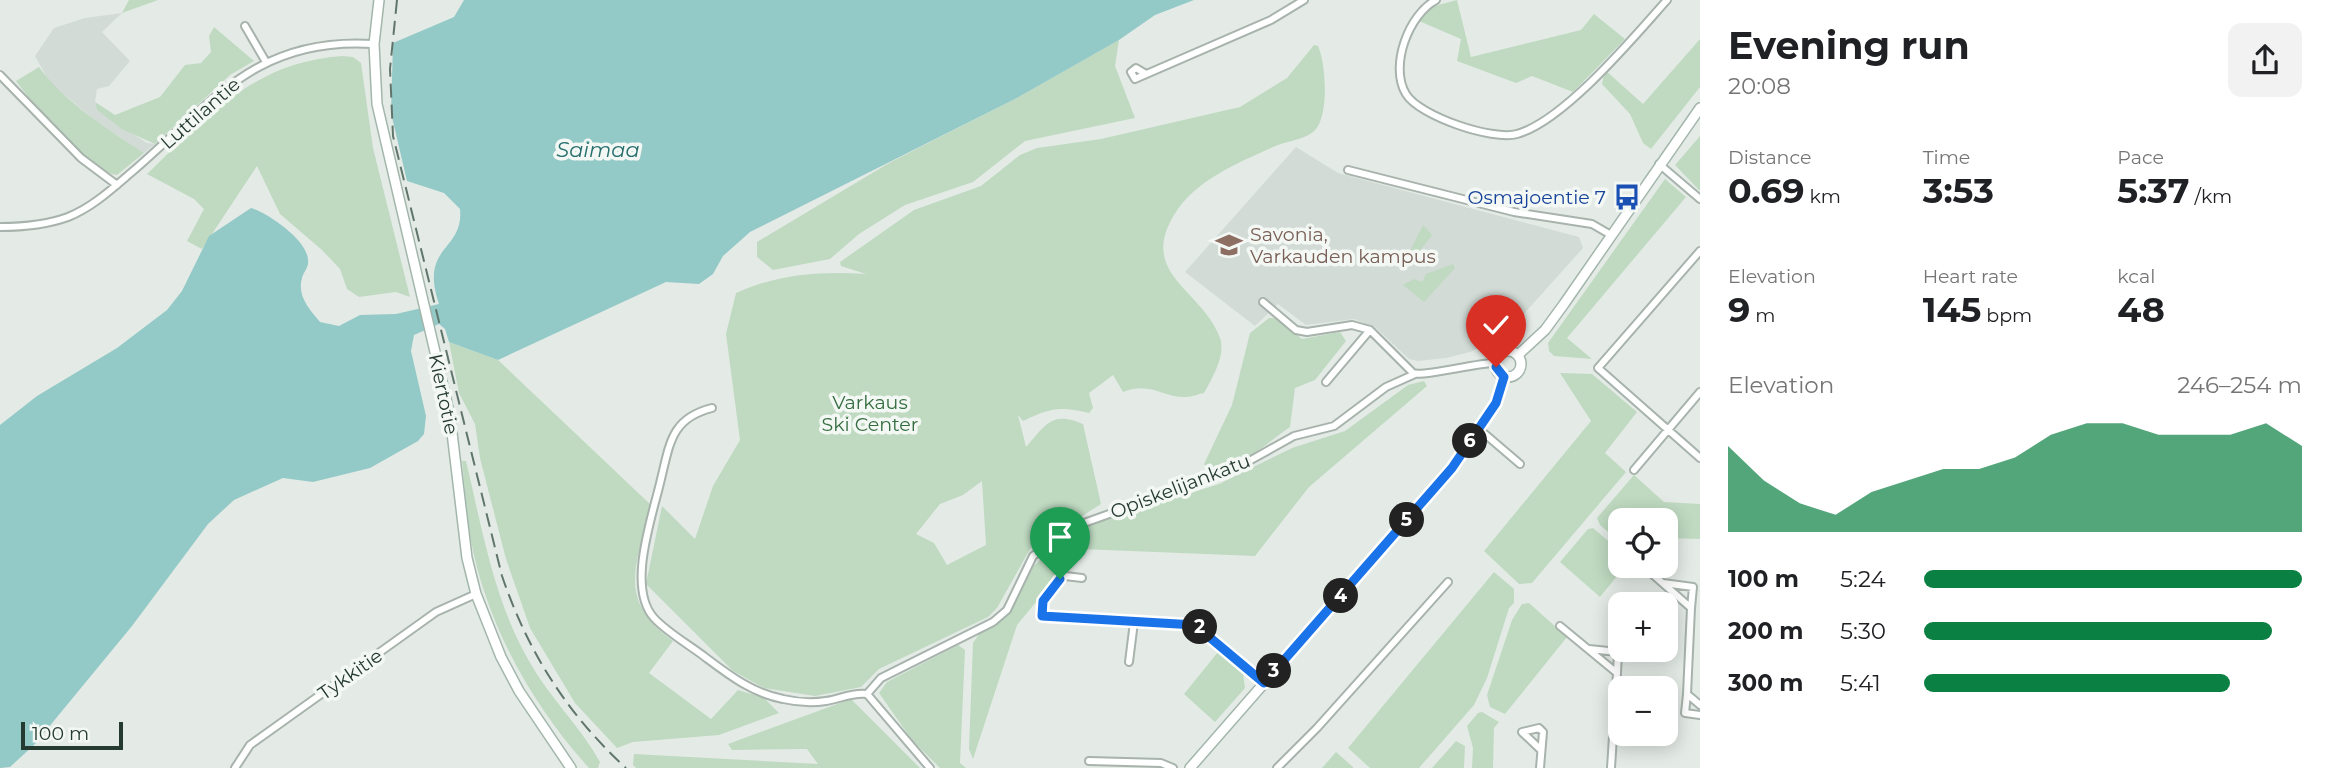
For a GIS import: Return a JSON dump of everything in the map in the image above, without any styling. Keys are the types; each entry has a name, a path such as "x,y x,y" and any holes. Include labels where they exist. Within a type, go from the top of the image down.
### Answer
{"street":[{"name":"Kiertotie","path":"379,0 374,44 375,84 382,136 450,416 461,524 476,594 487,626 519,691 572,768"},
{"path":"1146,75 1271,20 1304,0"},
{"path":"1436,0 1425,7 1411,26 1401,68 1406,95 1421,108 1486,134 1518,134 1544,120 1587,86 1667,0"},
{"path":"245,26 266,62"},
{"name":"Luttilantie","path":"0,228 26,227 66,218 96,202 208,102 266,62 306,48 374,44"},
{"path":"0,75 81,158 117,185"},
{"path":"1518,355 1545,330 1700,108"},
{"path":"1659,164 1700,199"},
{"path":"1348,170 1514,212 1587,222 1611,235"},
{"path":"1700,251 1598,368 1700,458"},
{"path":"1263,302 1296,330 1307,332 1352,325 1370,330 1415,374"},
{"path":"1325,382 1370,330"},
{"path":"1510,351 1518,355 1521,362 1520,371 1513,376 1504,377 1497,371 1495,363 1502,353 1510,351"},
{"name":"Opiskelijankatu","path":"867,694 881,678 993,622 1006,610 1033,556 1073,527 1209,478 1251,460 1294,436 1334,426 1386,387 1415,374 1495,363"},
{"path":"1190,768 1452,468 1496,403 1504,377"},
{"path":"1634,470 1700,392"},
{"path":"712,408 692,413 677,426 662,475 640,578 646,606 653,616 737,681 766,695 817,702 852,694 867,694 930,768"},
{"path":"1479,429 1520,464"},
{"path":"1082,578 1065,576 1060,579 1043,601 1042,616 1201,627 1264,683"},
{"path":"1657,578 1691,608"},
{"path":"1277,768 1317,732 1448,582"},
{"path":"1663,583 1693,587 1685,713 1700,715"},
{"name":"Tykkitie","path":"235,768 250,745 436,612 476,594"},
{"path":"1129,662 1134,622"},
{"path":"1560,626 1617,673"},
{"path":"1589,649 1618,652 1611,768"},
{"path":"1687,694 1700,705"},
{"path":"1540,768 1541,750"},
{"path":"1089,761 1161,763 1173,768"}],"shaded area":[{"path":"122,13 102,32 130,61 109,86 97,89 95,102 97,110 147,143 155,144 144,153 97,122 50,83 35,56 54,28 85,18"},
{"path":"1296,147 1338,173 1579,237 1583,248 1505,335 1470,352 1446,358 1418,361 1409,359 1375,327 1354,319 1306,325 1278,304 1255,326 1185,272"}],"green space":[{"path":"129,0 158,0 122,13"},
{"path":"1457,0 1471,57 1581,30 1594,14 1625,39 1573,92 1532,76 1516,83 1457,61 1461,39 1419,21 1431,7"},
{"path":"214,27 254,61 230,75 155,144 122,129 97,110 95,102 115,115 160,97 185,65 201,63 211,52 209,36"},
{"path":"1700,39 1700,87 1651,149 1643,143 1630,114 1602,84 1605,70 1643,104"},
{"path":"1119,40 1115,66 1135,118 1025,141 973,182 905,205 859,234 830,259 773,270 757,257 757,242 889,163 1015,99"},
{"name":"Varkaus Ski Center","path":"1314,45 1318,46 1325,90 1322,115 1313,132 1260,153 1205,182 1174,215 1165,236 1164,253 1168,268 1212,321 1220,338 1220,359 1204,393 1178,397 1141,388 1123,392 1113,375 1089,393 1093,408 1089,413 1070,409 1055,410 1023,421 1018,415 1026,447 1050,422 1063,419 1083,424 1101,504 1030,549 997,608 988,617 879,669 861,687 815,696 764,688 733,671 646,584 662,506 695,539 713,486 740,440 726,334 736,293 800,275 866,274 841,266 840,262 914,210 981,186 1020,155 1037,148 1101,139 1240,107 1287,78","holes":["982,481 986,545 947,565 934,543 916,534 940,504 963,495"]},
{"path":"353,57 361,63 373,148 410,297 396,292 359,297 347,289 340,269 280,214 257,166 202,249 187,241 204,209 194,199 147,174 212,113 257,81 311,60"},
{"path":"39,67 74,103 144,153 117,175 91,162 62,136 16,81"},
{"path":"1700,136 1700,191 1675,165"},
{"path":"1665,179 1686,197 1567,338 1592,359 1554,356 1549,351 1548,343"},
{"path":"1423,225 1432,235 1418,253 1409,253"},
{"path":"1453,264 1455,268 1424,302 1403,285 1414,279 1422,282 1426,274"},
{"path":"1269,318 1277,318 1302,339 1340,332 1346,341 1315,380 1295,388 1290,427 1240,462 1218,470 1208,470 1204,464 1232,405 1250,333"},
{"path":"449,342 498,360 651,505 637,563 637,595 643,610 655,626 673,641 649,673 711,719 738,690 764,698 779,713 719,735 633,742 617,748 575,703 530,628 506,559 480,458 475,424 459,393"},
{"path":"1560,373 1592,374 1637,412 1605,453 1626,472 1532,583 1519,584 1484,551 1591,421"},
{"path":"1424,381 1427,386 1309,487 1255,556 1080,549 1017,625 973,759 969,749 973,643 979,634 1009,614 1031,568 1077,529 1219,484 1292,448 1345,431 1408,385"},
{"path":"462,461 466,461 490,564 517,638 537,674 592,749 600,762 598,768 589,768 549,718 531,691 500,633 478,572 471,541"},
{"path":"1634,475 1664,502 1700,504 1700,539 1678,538 1678,508 1608,508 1608,532 1597,518"},
{"path":"1593,528 1608,541 1608,578 1615,578 1600,597 1560,562 1588,529"},
{"path":"1494,572 1514,589 1514,603 1509,608 1487,678 1474,705 1419,768 1370,768 1348,748"},
{"path":"1529,603 1567,637 1505,714 1490,707 1487,695 1512,620 1522,604"},
{"path":"958,645 965,650 960,763 966,768 940,768 912,740 879,693 887,682"},
{"path":"1218,652 1243,673 1245,688 1215,722 1184,694"},
{"path":"851,699 920,768 636,768 633,765 634,754 818,764 807,749 732,750 728,744"},
{"path":"1482,712 1499,722 1494,728 1493,768 1472,768 1473,748 1467,726"},
{"path":"1456,741 1465,746 1464,768 1432,768"},
{"path":"1336,752 1353,767 1353,768 1322,768"}],"water":[{"name":"Saimaa","path":"464,0 1194,0 1155,15 1119,40 1015,99 750,232 723,256 713,274 699,284 666,282 498,360 449,342 445,329 439,324 414,335 411,351 426,416 424,434 418,441 370,468 313,482 283,478 234,500 208,524 132,626 34,745 10,767 0,768 0,425 37,396 117,348 167,310 182,291 209,236 251,208 277,222 303,246 308,263 302,278 301,291 305,302 320,322 339,326 360,315 396,314 439,304 434,285 434,270 438,259 456,234 460,209 444,193 407,181 391,113 393,43 454,17"}],"railway":[{"path":"397,0 390,69 393,136 502,576 524,630 552,680 585,726 626,768"}],"place":[{"name":"Osmajoentie 7","path":"1627,197"},
{"name":"Savonia, Varkauden kampus","path":"1229,245"}],"route":[{"path":"1060,579 1043,601 1042,616 1195,625 1206,631 1264,683 1452,468 1499,397 1504,377 1496,367"}]}
